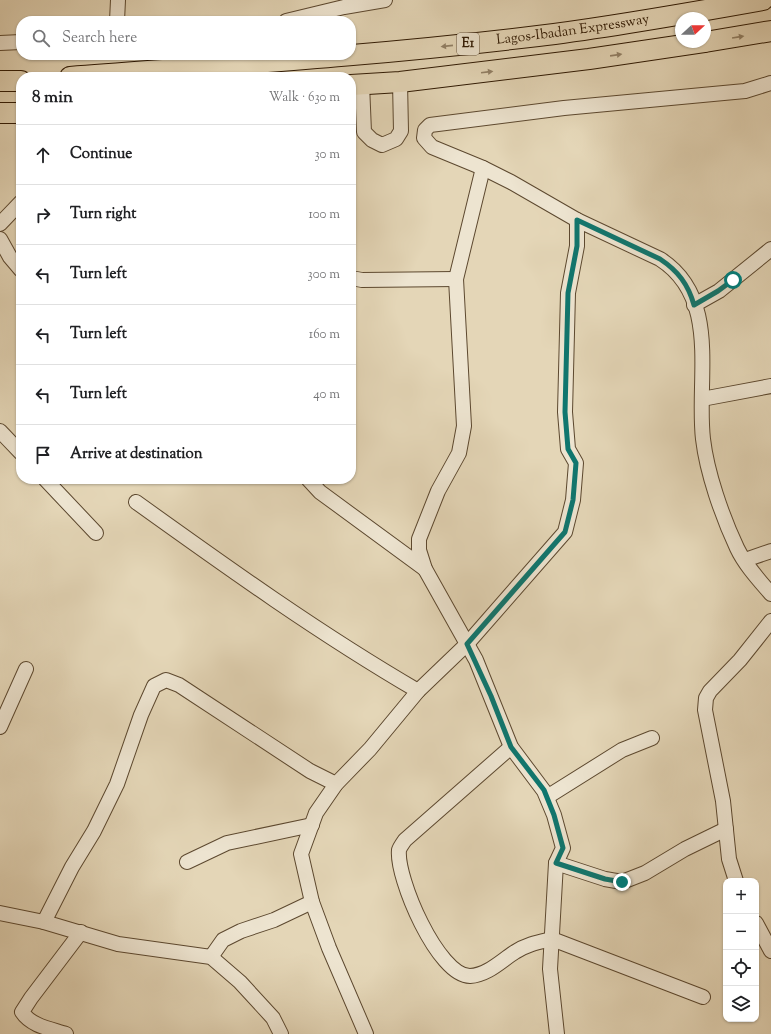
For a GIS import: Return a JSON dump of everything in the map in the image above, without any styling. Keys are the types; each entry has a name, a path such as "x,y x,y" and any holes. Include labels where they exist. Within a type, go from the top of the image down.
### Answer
{"highway":[{"name":"Lagos-Ibadan Expressway","path":"356,54 540,36 720,4 763,0"},
{"name":"E1","path":"711,41 771,31"},
{"name":"E1","path":"356,84 400,82 589,59 675,46"},
{"name":"Lagos-Ibadan Expressway","path":"134,72 288,60"},
{"path":"0,81 16,81"},
{"path":"0,113 16,113"}],"street":[{"path":"117,16 118,0"},
{"path":"307,16 344,7 385,0"},
{"path":"0,43 16,42"},
{"path":"356,84 364,132 372,140 382,145 396,139 400,131 400,82"},
{"path":"771,83 745,91 564,108 430,125 425,130 424,138 432,147 483,168 511,182 577,220 660,259 672,267 684,280 694,305 702,342 703,440 710,474 738,549 771,594"},
{"path":"483,168 456,279 464,426 459,453 438,490 418,539 424,569 467,644 491,696 511,747 546,797 554,815 563,848 556,863 550,969 557,1034"},
{"path":"0,224 16,207"},
{"path":"366,1034 329,948 312,902 301,854 316,813 336,784 370,749 418,691 467,644 565,532 573,500 576,463 568,449 565,412 568,293 577,246 577,220"},
{"path":"0,239 10,257 16,264"},
{"path":"694,305 718,291 771,249"},
{"path":"356,279 456,279"},
{"path":"702,399 771,386"},
{"path":"0,431 16,448"},
{"path":"50,484 96,533"},
{"path":"313,484 320,492 424,569"},
{"path":"136,502 294,614 353,653 418,691"},
{"path":"745,560 771,551"},
{"path":"735,878 729,859 722,794 705,710 706,698 710,691 744,655 771,621"},
{"path":"0,727 26,669"},
{"path":"44,922 72,868 94,831 117,784 141,715 154,686 166,680 179,686 310,771 336,784"},
{"path":"546,797 622,750 652,738"},
{"path":"511,747 405,840 399,849 399,861 415,914 427,937 458,973 468,976 476,975 492,968 516,951 532,943 552,939 702,997"},
{"path":"187,862 227,843 312,825"},
{"path":"556,863 605,879 622,882 645,873 685,849 726,829"},
{"path":"211,957 223,940 240,931 274,920 312,902"},
{"path":"0,913 44,922 82,932 118,944 211,957 240,982 274,1018 281,1034"},
{"path":"759,929 771,951"},
{"path":"66,1034 40,1026 27,1019 22,1012 82,932"}],"route":[{"path":"622,882 605,879 556,863 563,848 554,815 544,790 511,747 476,660 467,644 565,532 573,500 576,463 568,449 565,412 568,293 577,246 577,220 660,259 672,267 684,280 691,293 694,305 733,280"}]}
